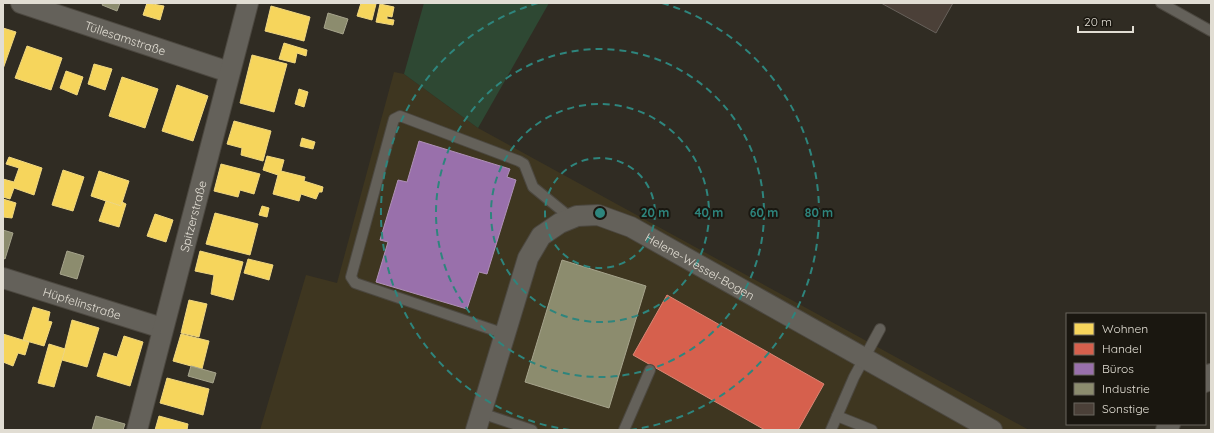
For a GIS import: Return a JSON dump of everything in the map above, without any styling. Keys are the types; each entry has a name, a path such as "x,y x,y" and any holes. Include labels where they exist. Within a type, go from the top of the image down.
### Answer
{"street":[{"name":"Tüllesamstraße","path":"21,3 229,72"},
{"name":"Spitzerstraße","path":"137,430 162,328 248,3"},
{"name":"Helene-Wessel-Bogen","path":"478,422 528,258 541,236 560,223 577,216 598,215 630,227 992,430"},
{"name":"Hüpfelinstraße","path":"3,278 162,328"}],"lane":[{"path":"1161,3 1211,31"},
{"path":"505,334 355,283 351,277 394,119 400,116 519,161 524,164 533,187 571,218"},
{"path":"831,430 864,358 880,329"},
{"path":"624,430 650,370"},
{"path":"837,416 872,430"},
{"path":"478,422 532,430"}],"shaded area":[{"path":"394,72 404,74 478,128 1029,430 260,430 306,275 337,283"}],"green space":[{"path":"424,3 549,3 478,128 404,74"}],"building: Wohnen":[{"path":"147,3 164,6 160,20 143,15"},
{"path":"361,3 376,4 372,20 357,16"},
{"path":"380,4 394,7 392,17 387,16 387,19 394,20 393,25 376,22"},
{"path":"271,6 310,17 304,41 265,31"},
{"path":"3,28 16,32 3,69"},
{"path":"284,43 307,50 306,56 297,53 295,63 279,59"},
{"path":"27,46 62,58 51,90 15,78"},
{"path":"252,55 287,64 274,112 240,103"},
{"path":"94,64 112,69 105,90 88,84"},
{"path":"66,71 83,77 77,95 60,88"},
{"path":"122,77 158,89 145,128 109,116"},
{"path":"177,85 208,96 193,141 162,131"},
{"path":"299,89 308,92 304,107 295,104"},
{"path":"234,121 271,131 263,161 241,155 242,148 227,144"},
{"path":"302,138 315,142 313,149 300,146"},
{"path":"267,156 284,160 281,171 305,177 304,181 323,187 322,192 319,192 316,199 301,194 299,201 273,194 278,175 263,170"},
{"path":"9,157 42,168 34,195 14,188 10,199 3,197 3,179 14,182 19,168 6,164"},
{"path":"221,164 260,174 254,194 240,190 238,197 214,191"},
{"path":"63,170 84,177 73,211 52,205"},
{"path":"99,171 129,181 121,206 91,196"},
{"path":"3,199 16,203 12,218 3,217"},
{"path":"106,201 121,206 122,202 126,204 119,227 99,221"},
{"path":"262,206 269,208 267,217 259,215"},
{"path":"215,213 258,224 250,255 206,244"},
{"path":"155,214 173,220 166,242 147,236"},
{"path":"200,251 243,262 233,300 211,294 214,275 195,271"},
{"path":"248,259 273,265 269,280 244,273"},
{"path":"189,300 207,304 199,337 181,333"},
{"path":"33,307 50,312 48,321 52,322 44,346 23,340"},
{"path":"72,320 99,328 87,367 62,360"},
{"path":"3,334 29,342 25,355 18,353 13,366 3,362"},
{"path":"181,334 209,341 202,369 173,361"},
{"path":"124,336 143,342 130,386 97,376 104,353 117,357"},
{"path":"49,344 65,349 54,387 38,383"},
{"path":"167,378 209,389 203,415 160,403"},
{"path":"159,416 188,424 187,430 155,430"}],"building: Handel":[{"path":"667,295 824,384 798,430 765,430 633,355"}],"building: Büros":[{"path":"419,141 510,169 507,177 516,180 487,274 479,272 467,309 376,282 388,242 380,240 398,180 407,182"}],"building: Industrie":[{"path":"103,3 120,3 117,11 102,5"},
{"path":"328,13 348,19 343,34 324,28"},
{"path":"3,230 13,233 5,259 3,258"},
{"path":"67,251 84,256 77,279 60,274"},
{"path":"562,260 646,286 609,408 525,382"},
{"path":"191,366 216,373 213,383 188,376"},
{"path":"96,416 125,424 123,430 92,430"}],"building: Sonstige":[{"path":"881,3 953,3 936,33"}]}
